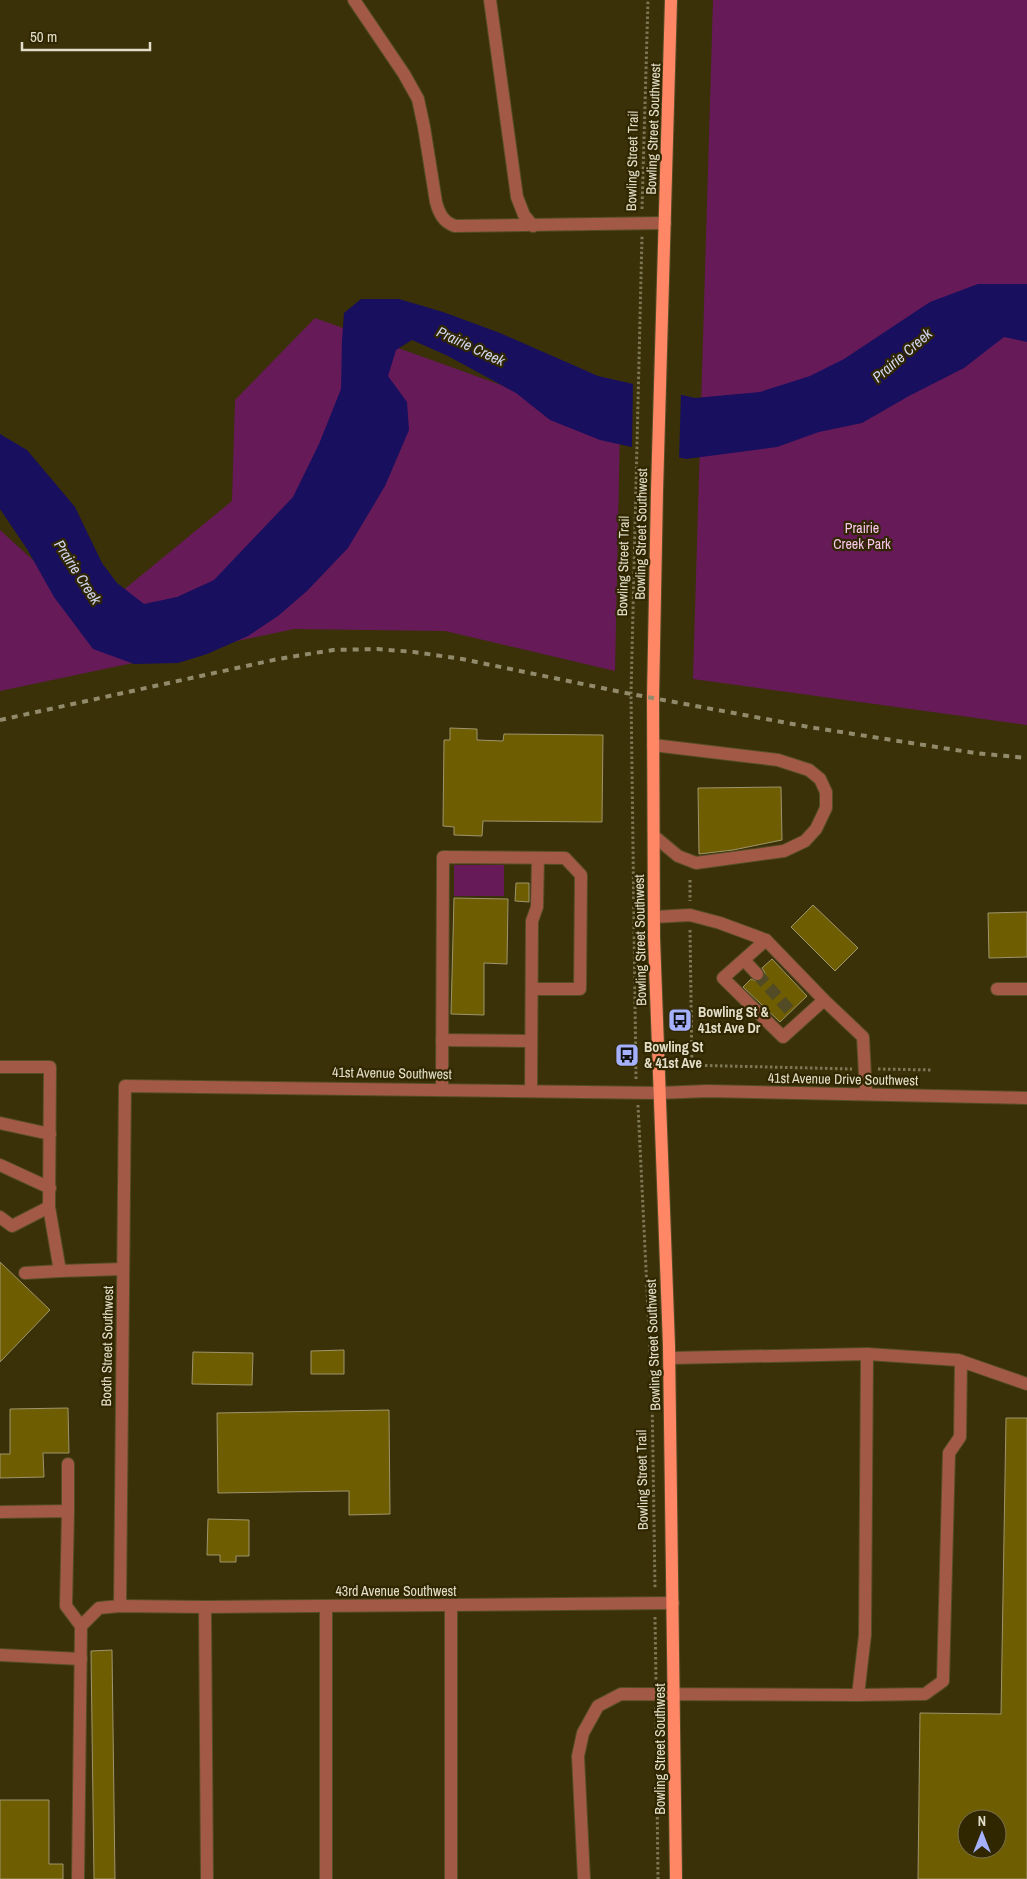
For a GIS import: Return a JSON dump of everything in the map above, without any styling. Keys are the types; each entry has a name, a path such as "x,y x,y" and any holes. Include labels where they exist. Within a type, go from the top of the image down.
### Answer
{"main road":[{"name":"Bowling Street Southwest","path":"671,0 657,491 653,746 654,917 670,1358 676,1879"}],"street":[{"path":"354,0 404,74 418,99 436,202 439,212 445,221 455,226 665,223"},
{"path":"490,0 517,197 524,214 533,226"},
{"path":"653,746 778,760 809,770 820,779 826,792 826,808 816,829 805,841 784,851 696,863 678,856 654,836"},
{"path":"442,1089 444,857 565,858 581,875 580,989 532,989"},
{"path":"531,1091 532,921 537,907 538,858"},
{"path":"654,917 690,915 720,923 766,940 863,1037 866,1094"},
{"path":"766,940 723,978 783,1037 795,1016 824,1000"},
{"path":"744,960 756,974"},
{"path":"997,989 1027,989"},
{"path":"442,1040 531,1041"},
{"path":"0,1067 50,1066 50,1188 48,1207 60,1271"},
{"name":"41st Avenue Southwest","path":"125,1086 659,1093"},
{"name":"Booth Street Southwest","path":"120,1606 125,1086"},
{"name":"41st Avenue Drive Southwest","path":"659,1093 707,1091 1027,1098"},
{"path":"0,1123 50,1134"},
{"path":"0,1165 50,1188"},
{"path":"0,1217 12,1226 48,1207"},
{"path":"25,1273 123,1269"},
{"path":"858,1695 865,1635 868,1354"},
{"path":"670,1358 868,1354 961,1361 1027,1384"},
{"path":"584,1879 578,1756 583,1733 598,1706 621,1694 925,1694 943,1681 949,1453 960,1437 961,1361"},
{"path":"68,1464 66,1606 82,1626 78,1879"},
{"path":"0,1512 68,1511"},
{"name":"43rd Avenue Southwest","path":"82,1626 99,1608 120,1606 673,1603"},
{"path":"450,1879 452,1605"},
{"path":"326,1606 326,1879"},
{"path":"205,1607 207,1879"},
{"path":"0,1655 81,1659"}],"path":[{"name":"Bowling Street Trail","path":"636,1073 631,704 648,0"},
{"path":"690,880 692,1067"},
{"path":"685,1065 692,1067 933,1070"},
{"name":"Bowling Street Trail","path":"638,1114 652,1392 654,1575"},
{"path":"655,1631 658,1879"}],"green space":[{"name":"Prairie Creek Park","path":"713,0 1027,0 1027,725 693,679"},
{"path":"315,318 620,428 615,671 445,631 294,629 0,691 0,530 93,615 232,501 235,400"},
{"path":"454,865 504,865 504,896 454,896"}],"water":[{"name":"Prairie Creek","path":"978,284 1027,284 1027,342 1004,337 964,368 862,423 819,432 777,447 686,459 600,440 550,420 516,393 448,356 412,340 396,350 388,376 407,402 409,430 385,486 348,548 307,591 278,616 248,636 207,654 178,663 134,664 93,649 54,597 27,549 0,509 0,434 27,450 75,507 102,563 117,583 144,604 177,597 214,580 293,497 319,444 341,389 344,313 361,299 399,299 443,312 500,333 598,376 695,398 760,392 810,376 844,359 930,302"}],"pier":[{"path":"633,381 681,392 679,460 632,449"}],"building":[{"path":"450,728 477,729 477,740 503,741 504,734 603,735 602,822 483,821 482,836 454,835 454,827 443,826 444,740 450,740"},
{"path":"781,787 782,840 733,850 699,854 698,788"},
{"path":"516,883 529,883 529,902 515,901"},
{"path":"454,898 508,899 507,964 484,963 484,1015 451,1014"},
{"path":"813,905 858,948 835,971 791,927"},
{"path":"1027,912 1027,957 989,958 988,913"},
{"path":"772,959 807,996 780,1022 743,987 751,979 758,982 763,980 765,973 762,968"},
{"path":"0,1262 50,1310 0,1362"},
{"path":"344,1350 344,1374 311,1374 311,1351"},
{"path":"193,1352 253,1353 252,1385 192,1384"},
{"path":"68,1408 69,1453 43,1453 44,1477 0,1478 0,1454 10,1454 10,1409"},
{"path":"389,1410 390,1514 349,1515 349,1491 218,1493 217,1413"},
{"path":"1006,1418 1027,1418 1027,1879 918,1879 920,1713 1001,1714"},
{"path":"208,1519 249,1520 249,1556 236,1556 236,1562 220,1562 220,1555 207,1555"},
{"path":"112,1650 115,1879 94,1879 91,1651"},
{"path":"0,1800 49,1800 49,1864 63,1864 63,1879 0,1879"}],"tunnel":[{"path":"757,974 791,1012"}],"railway":[{"path":"0,720 278,659 333,650 378,649 462,659 631,694 809,727 975,753 1027,758"}],"place":[{"name":"Bowling St & 41st Ave Dr","path":"680,1020"},
{"name":"Bowling St & 41st Ave","path":"627,1055"}]}
